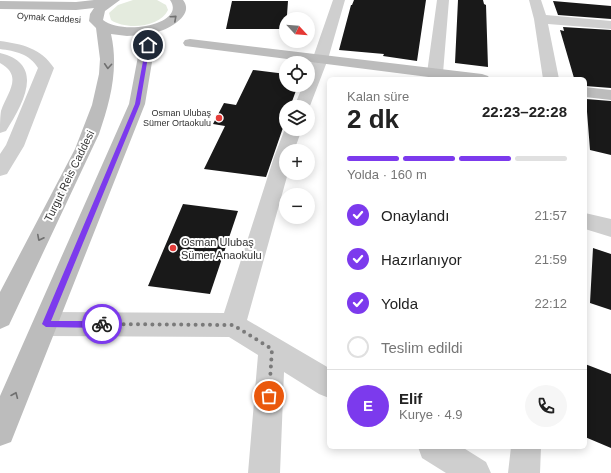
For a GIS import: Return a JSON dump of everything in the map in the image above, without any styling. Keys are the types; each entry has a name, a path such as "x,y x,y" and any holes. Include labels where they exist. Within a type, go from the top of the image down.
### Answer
{"street":[{"path":"305,100 321,59 339,0"},
{"path":"435,73 444,0"},
{"path":"536,0 552,77"},
{"path":"91,23 96,19 96,14 100,9 111,1"},
{"name":"Oymak Caddesi","path":"0,5 76,6 111,1"},
{"name":"Oymak Caddesi","path":"0,15 91,23 122,32 150,30 165,24 176,17 180,9 178,1"},
{"path":"541,19 611,25"},
{"name":"Turgut Reis Caddesi","path":"2,310 84,149 93,127 104,90 107,73 108,47 91,23"},
{"path":"0,431 138,104 150,30"},
{"path":"190,43 464,77"},
{"path":"0,45 14,47 34,54 44,63 46,68 15,146 0,169"},
{"path":"0,57 13,64 21,78 20,89 0,127"},
{"path":"587,92 611,95"},
{"path":"233,325 283,157 291,136"},
{"path":"587,222 611,228"},
{"path":"46,324 233,325 327,383"},
{"path":"264,473 272,349"},
{"path":"436,449 475,473"},
{"path":"524,473 526,449"}],"shaded area":[{"path":"133,0 157,0 166,5 168,10 158,21 142,26 125,25 111,20 109,13 118,5"}],"building":[{"path":"354,0 426,0 417,61 383,56 384,54 339,50 351,5"},
{"path":"458,0 483,0 484,4 486,5 488,67 455,63"},
{"path":"232,1 288,1 287,12 279,12 279,29 226,29"},
{"path":"553,1 611,6 611,19 558,15"},
{"path":"563,27 611,30 611,88 587,86 587,77 574,77 560,30 564,31"},
{"path":"253,70 279,73 279,92 295,92 293,100 279,100 280,136 266,177 204,169 225,126 213,124 224,103 236,105"},
{"path":"587,99 611,101 611,155 590,150"},
{"path":"183,204 238,211 210,294 148,286"},
{"path":"593,248 611,254 611,310 590,303"},
{"path":"587,365 611,374 611,448 587,438"}],"way so far":[{"path":"102,324 233,325 272,349 269,396"}],"place":[{"name":"Osman Ulubaş Sümer Ortaokulu","path":"219,118"},
{"name":"Osman Ulubaş Sümer Anaokulu","path":"173,248"}],"route":[{"path":"102,324 46,324 138,104 148,45"}]}
